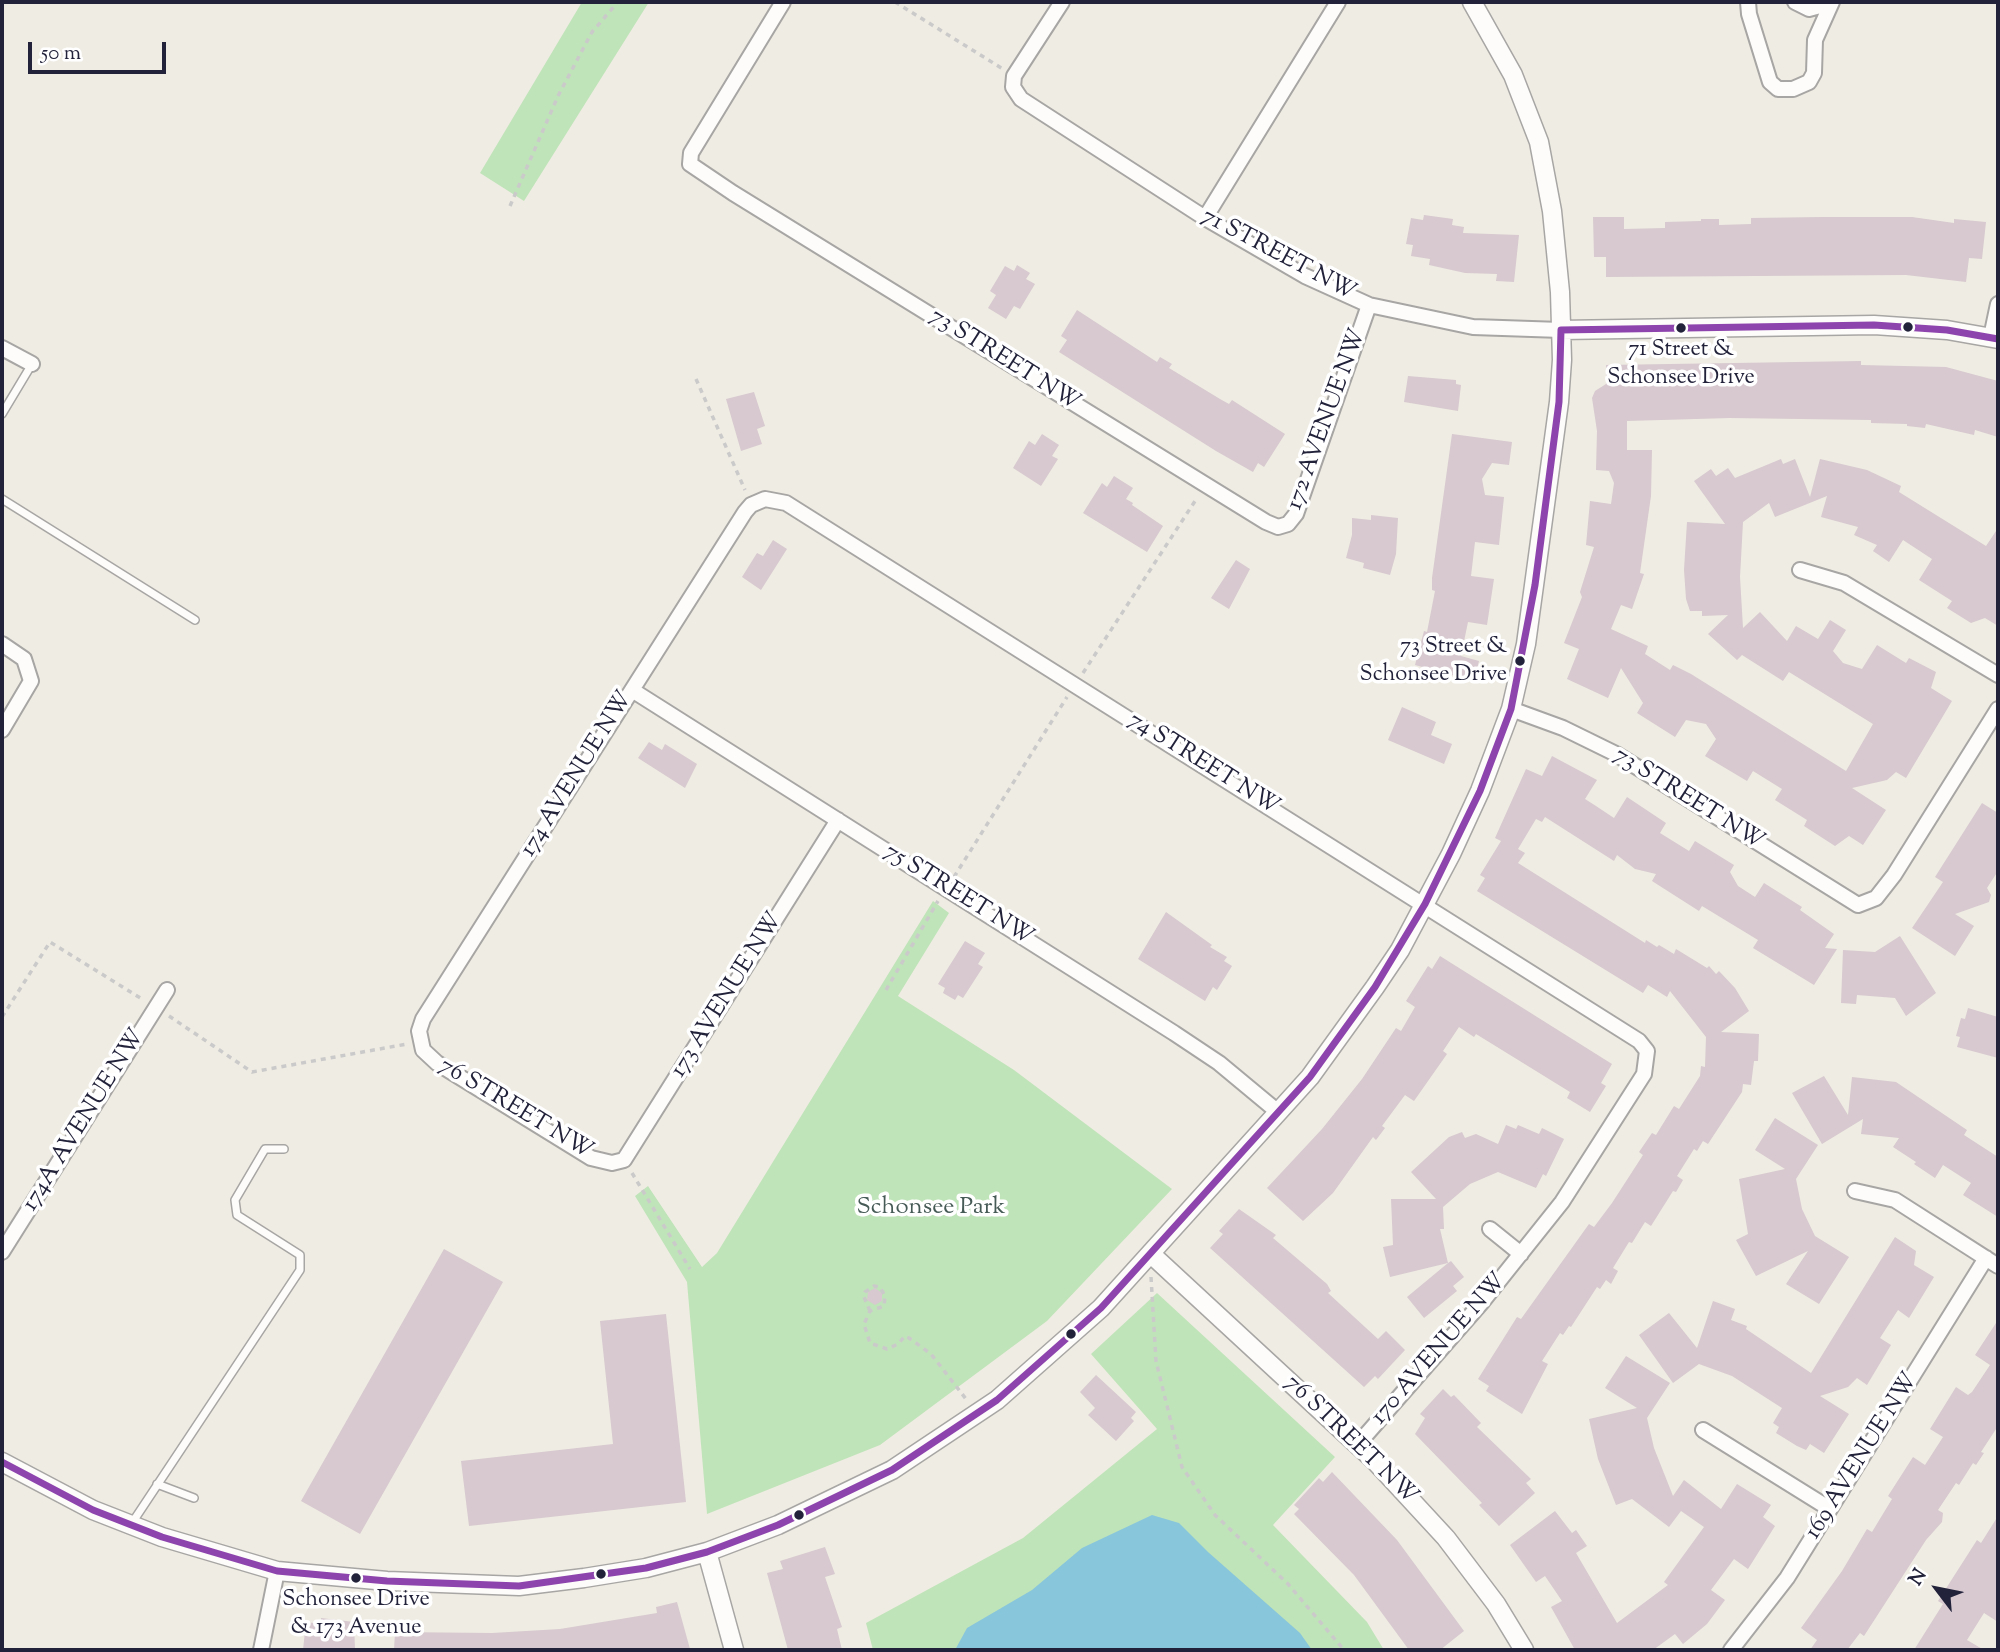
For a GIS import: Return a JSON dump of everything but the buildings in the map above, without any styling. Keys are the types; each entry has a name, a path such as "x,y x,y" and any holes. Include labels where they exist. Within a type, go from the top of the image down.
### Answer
{"street":[{"name":"73 STREET NW","path":"783,2 691,153 690,164 1205,485 1278,527"},
{"path":"1014,81 1062,2"},
{"path":"1205,218 1338,2"},
{"path":"2,1462 93,1510 130,1525 278,1571 387,1581 519,1586 646,1568 707,1552 778,1525 837,1498 892,1470 948,1435 1046,1360 1101,1308 1310,1077 1369,996 1425,904 1480,791 1511,709 1526,644 1538,559 1559,402 1562,330 1556,239 1539,142 1513,75 1472,2"},
{"path":"1748,2 1749,14 1770,82 1778,89 1793,89 1809,82 1814,74 1815,40 1831,2"},
{"path":"1795,2 1808,9 1831,2"},
{"name":"71 STREET NW","path":"1014,81 1021,99 1205,218 1305,276 1369,305 1473,327 1562,330 1874,325 1947,330 1995,338"},
{"path":"1995,338 1998,304"},
{"name":"172 AVENUE NW","path":"1278,527 1288,524 1296,513 1369,305"},
{"path":"2,348 32,364"},
{"name":"74 STREET NW","path":"751,505 765,499 786,503 1630,1032 1647,1051"},
{"name":"174 AVENUE NW","path":"421,1046 418,1031 423,1019 751,505"},
{"path":"1800,570 1844,583 1998,676"},
{"path":"2,644 24,659 31,681 2,730"},
{"name":"75 STREET NW","path":"632,690 1196,1047 1278,1112"},
{"name":"73 STREET NW","path":"1511,709 1563,728 1616,754 1858,905 1876,898 1894,876 1998,709"},
{"name":"173 AVENUE NW","path":"618,1161 838,820"},
{"name":"174A AVENUE NW","path":"2,1252 167,990"},
{"name":"76 STREET NW","path":"421,1046 438,1063 591,1158 618,1161"},
{"name":"170 AVENUE NW","path":"1358,1444 1521,1254 1562,1202 1639,1084 1647,1062 1647,1051"},
{"path":"1855,1191 1895,1200 1992,1262"},
{"name":"170 AVENUE NW","path":"1490,1229 1521,1254"},
{"name":"76 STREET NW","path":"1151,1254 1358,1444 1446,1538 1496,1604 1524,1650"},
{"name":"169 AVENUE NW","path":"1731,1650 1787,1578 1992,1262"},
{"path":"1703,1430 1830,1509"},
{"path":"707,1552 734,1650"},
{"path":"261,1650 278,1571"}],"lane":[{"path":"2,414 32,364"},
{"path":"2,499 195,620"},
{"path":"130,1525 300,1270 300,1255 237,1214 235,1200 265,1149 284,1149"},
{"path":"157,1484 194,1498"}],"path":[{"path":"510,206 563,86 592,32 618,2"},
{"path":"895,2 1014,81"},
{"path":"696,379 751,505"},
{"path":"886,990 1075,684 1205,485"},
{"path":"2,1017 50,942 144,1000"},
{"path":"164,1013 251,1072 421,1046"},
{"path":"618,1161 690,1269"},
{"path":"1151,1254 1156,1361 1182,1467 1215,1515 1288,1584 1345,1650"},
{"path":"870,1311 884,1306 885,1296 880,1287 874,1286 865,1292 870,1311 864,1331 870,1343 887,1349 898,1344 905,1336 909,1338 932,1354 966,1399"}],"green space":[{"path":"582,2 649,2 524,201 480,173"},
{"name":"Schonsee Park","path":"933,901 949,913 898,996 1014,1070 1172,1189 1047,1321 880,1445 707,1514 687,1282 635,1196 648,1186 702,1267 717,1253"},
{"path":"1157,1293 1335,1457 1273,1525 1367,1622 1384,1650 873,1650 866,1623 1023,1538 1157,1429 1091,1354"}],"water":[{"path":"1152,1515 1179,1523 1300,1633 1312,1650 955,1650 967,1628 1032,1590 1082,1548"}],"transit line":[{"path":"1561,330 1874,325 1947,330 1998,339"},
{"path":"2,1462 93,1510 162,1537 277,1571 387,1581 519,1586 646,1568 707,1552 778,1525 892,1470 997,1400 1101,1308 1310,1077 1375,987 1425,904 1480,791 1511,709 1535,585 1559,402 1561,330"}],"place":[{"name":"71 Street & Schonsee Drive","path":"1681,328"},
{"name":"73 Street & Schonsee Drive","path":"1520,661"},
{"name":"Schonsee Drive & 173 Avenue","path":"356,1578"}]}
